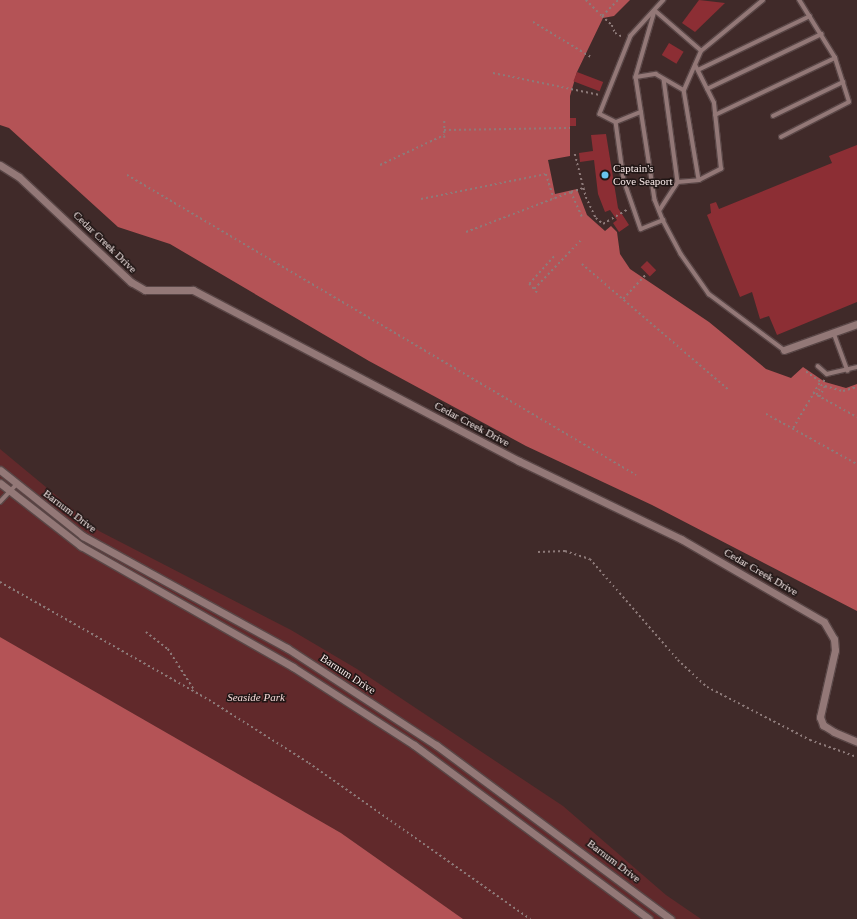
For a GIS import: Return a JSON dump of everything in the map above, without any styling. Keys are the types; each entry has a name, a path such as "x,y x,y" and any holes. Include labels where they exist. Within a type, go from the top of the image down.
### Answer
{"street":[{"name":"Cedar Creek Drive","path":"0,165 29,186 131,282 145,290 193,290 519,461 674,535 824,622 834,639 835,650 820,717 823,724 834,732 857,742"},
{"path":"784,350 834,334 857,324"},
{"name":"Barnum Drive","path":"0,470 65,523 112,555 287,648 436,745 549,825 670,919"},
{"name":"Barnum Drive","path":"0,483 81,546 293,667 414,745 649,919"}],"lane":[{"path":"642,112 616,122 600,114 629,40 664,0"},
{"path":"699,180 684,90 701,51 763,0"},
{"path":"781,137 849,102 835,58 822,34 799,0"},
{"path":"655,10 701,51"},
{"path":"655,10 636,77 659,210 663,220 709,294 784,350"},
{"path":"698,70 810,16"},
{"path":"707,89 822,34"},
{"path":"715,115 835,58"},
{"path":"678,182 699,180 721,169 715,115 707,89 695,65"},
{"path":"636,77 656,74 684,90"},
{"path":"659,210 678,182 664,79"},
{"path":"773,116 843,82"},
{"path":"616,122 624,180 641,229 663,220"},
{"path":"834,334 848,371"},
{"path":"818,366 827,374 857,368"},
{"path":"0,502 16,484"}],"path":[{"path":"586,0 612,25 615,34 629,40"},
{"path":"602,16 618,0"},
{"path":"533,22 591,57"},
{"path":"493,73 571,90 607,96"},
{"path":"444,119 444,138"},
{"path":"444,130 570,128"},
{"path":"380,165 444,135"},
{"path":"575,154 583,188 591,211 603,224 633,206"},
{"path":"421,200 546,174 554,199"},
{"path":"127,175 636,475"},
{"path":"466,232 583,188"},
{"path":"571,192 582,217"},
{"path":"534,289 582,239"},
{"path":"538,293 529,284 555,254"},
{"path":"582,264 729,390"},
{"path":"623,299 646,274"},
{"path":"793,429 820,382 804,372"},
{"path":"816,395 822,383"},
{"path":"819,397 824,386 843,390 857,387"},
{"path":"813,393 857,418"},
{"path":"766,414 857,464"},
{"path":"538,552 565,551 590,559 678,660 707,687 810,740 857,757"},
{"path":"0,582 196,692 349,790 530,919"},
{"path":"146,632 168,649 196,692"}],"green space":[{"name":"Seaside Park","path":"0,449 99,531 291,630 357,669 563,806 666,895 701,919 463,919 341,833 0,637"}],"shaded area":[{"path":"0,0 630,0 614,16 603,18 577,72 570,96 570,156 548,160 555,194 577,189 587,215 605,231 611,226 617,232 620,254 630,269 709,322 766,369 791,378 803,367 825,382 846,388 857,384 857,611 652,505 526,446 369,361 170,244 118,227 9,128 0,125"},
{"path":"0,637 341,833 463,919 0,919"}],"building":[{"path":"699,0 725,3 695,32 682,23"},
{"path":"669,43 684,52 676,64 662,55"},
{"path":"577,72 603,82 600,91 573,81"},
{"path":"570,118 576,118 576,126 570,126"},
{"name":"Captain's Cove Seaport","path":"606,134 618,208 629,225 619,232 613,223 617,220 610,210 605,212 598,194 594,160 580,162 579,153 593,151 591,135"},
{"path":"857,145 857,302 777,335 769,316 760,319 752,292 740,297 707,215 711,213 710,204 716,202 719,209 832,163 829,156"},
{"path":"647,261 656,270 650,277 641,267"}],"place":[{"name":"Captain's Cove Seaport","path":"605,175"}]}
